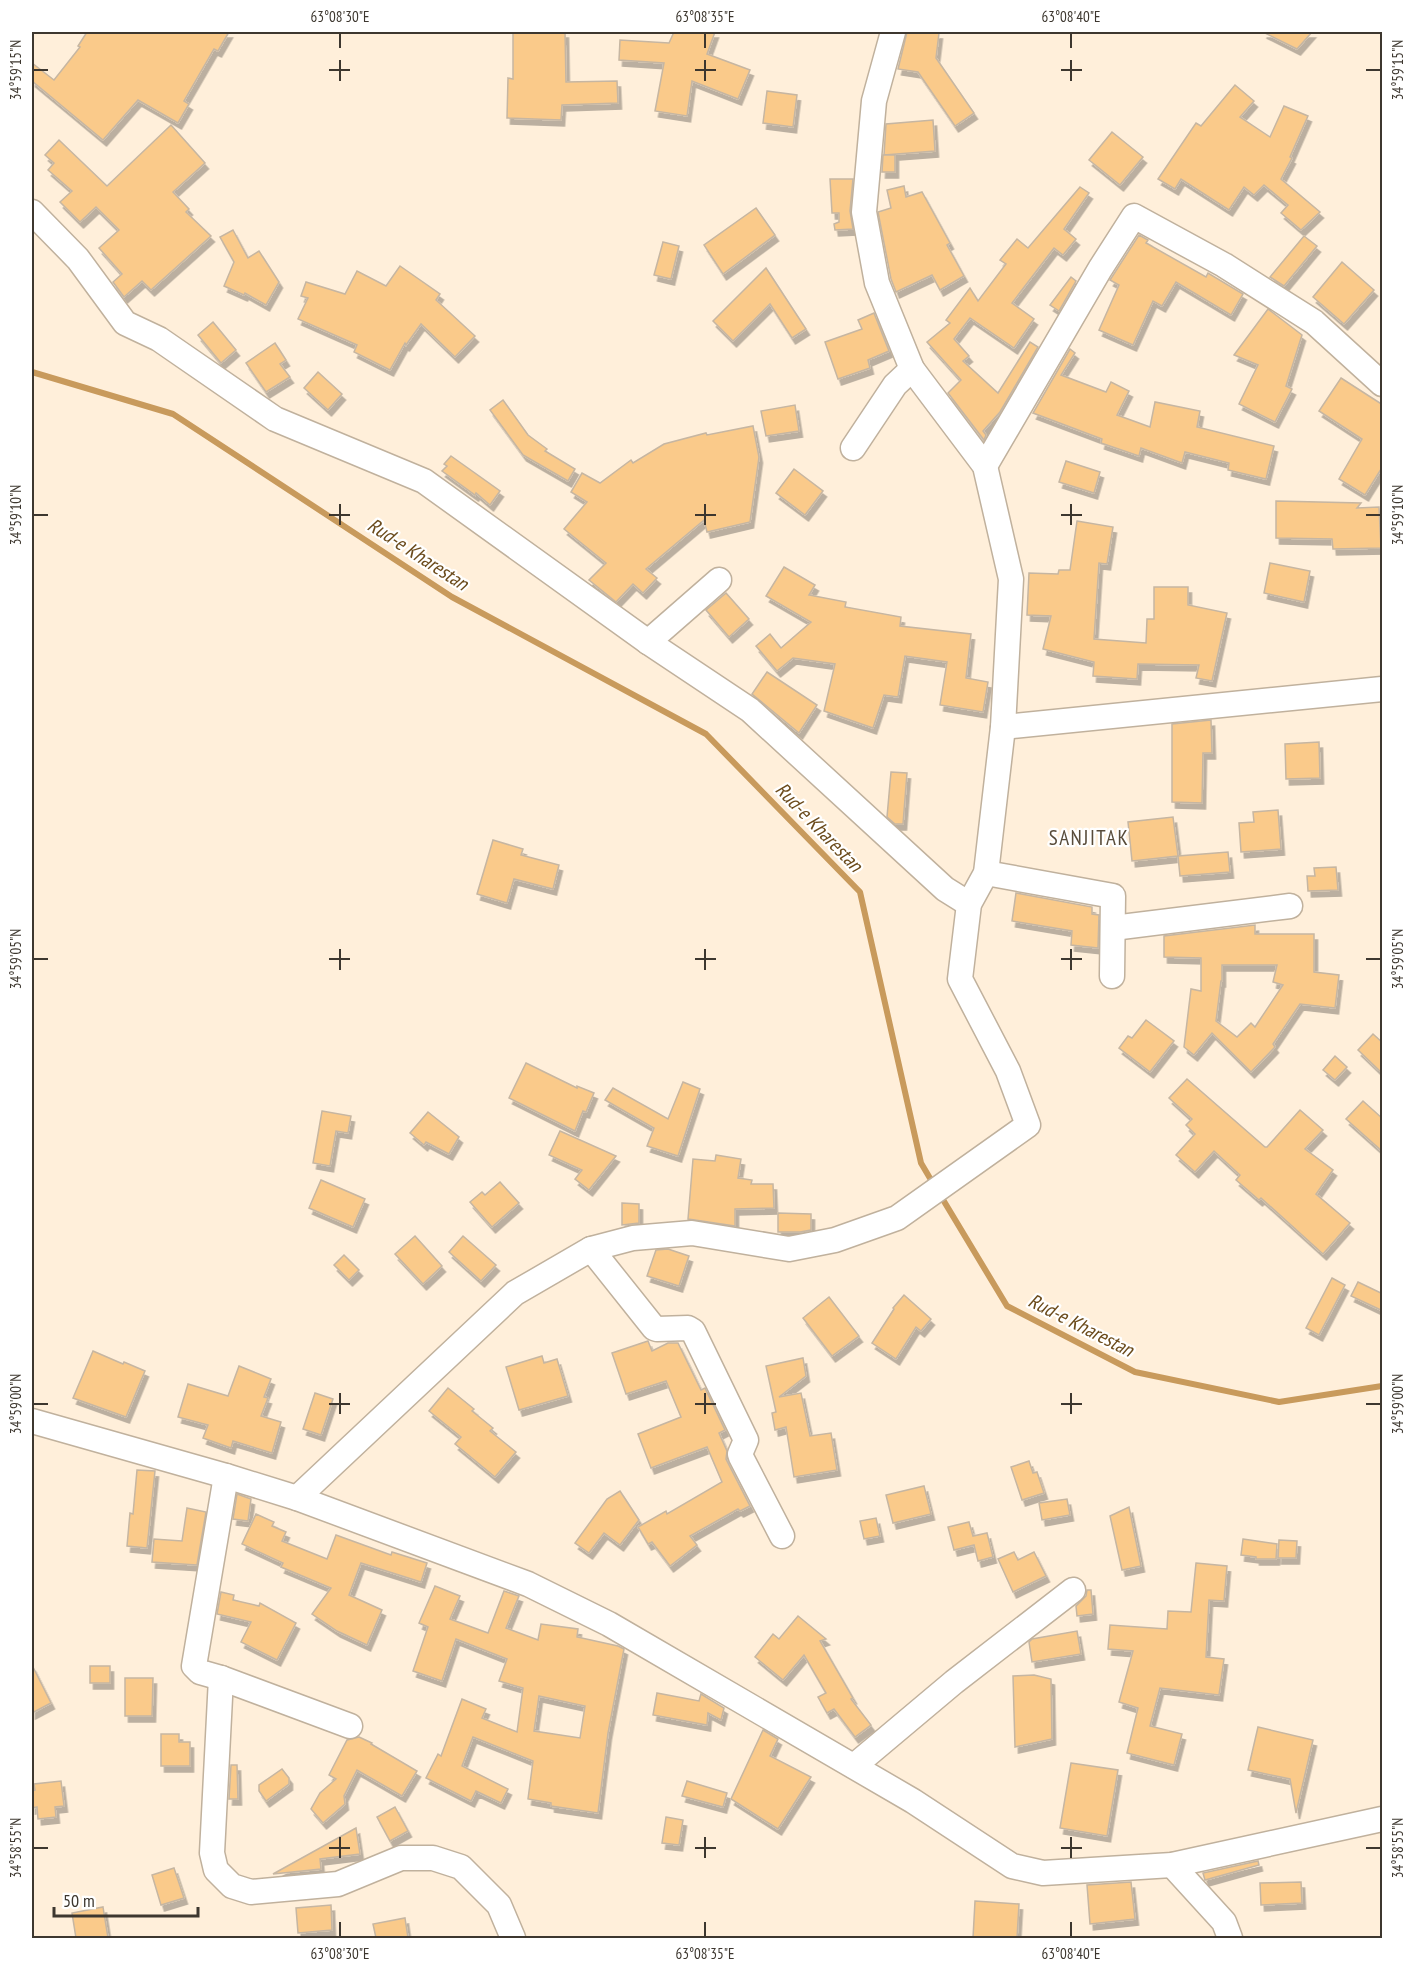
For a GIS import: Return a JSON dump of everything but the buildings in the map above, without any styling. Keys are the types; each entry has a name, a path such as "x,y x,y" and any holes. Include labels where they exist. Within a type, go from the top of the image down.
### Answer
{"street":[{"path":"297,1498 515,1293 591,1249 633,1238 692,1233 789,1249 835,1240 897,1218 1028,1125 1008,1071 960,979 969,904 986,873 1003,727 1011,579 985,466 912,369 877,283 864,212 874,101 892,32"},
{"path":"32,212 78,260 125,322 159,339 275,419 423,481 648,642 750,710 945,889 969,904"},
{"path":"985,466 1100,269 1134,216 1224,265 1314,322 1383,384"},
{"path":"853,448 895,385 912,369"},
{"path":"648,642 719,580"},
{"path":"1003,727 1383,689"},
{"path":"986,873 1113,896 1112,976"},
{"path":"1113,928 1290,906"},
{"path":"591,1249 654,1328 688,1328 693,1331 746,1440 740,1454 741,1457 782,1536"},
{"path":"32,1421 297,1498 528,1584 609,1624 854,1766 913,1801 1012,1866 1043,1873 1172,1865 1383,1819"},
{"path":"226,1476 194,1666 201,1672 350,1726"},
{"path":"854,1766 954,1682 1073,1590"},
{"path":"221,1678 212,1852 216,1870 232,1886 251,1892 338,1884 401,1858 433,1858 461,1867 499,1905 513,1938"},
{"path":"1172,1865 1224,1922 1230,1938"}],"waterway":[{"name":"Rud-e Kharestan","path":"32,372 173,414 452,597 706,734 860,892 921,1163 934,1185"},
{"name":"Rud-e Kharestan","path":"939,1193 1007,1306 1135,1372 1279,1402 1382,1386"}],"district":[{"name":"SANJITAK","path":"1089,837"}]}
